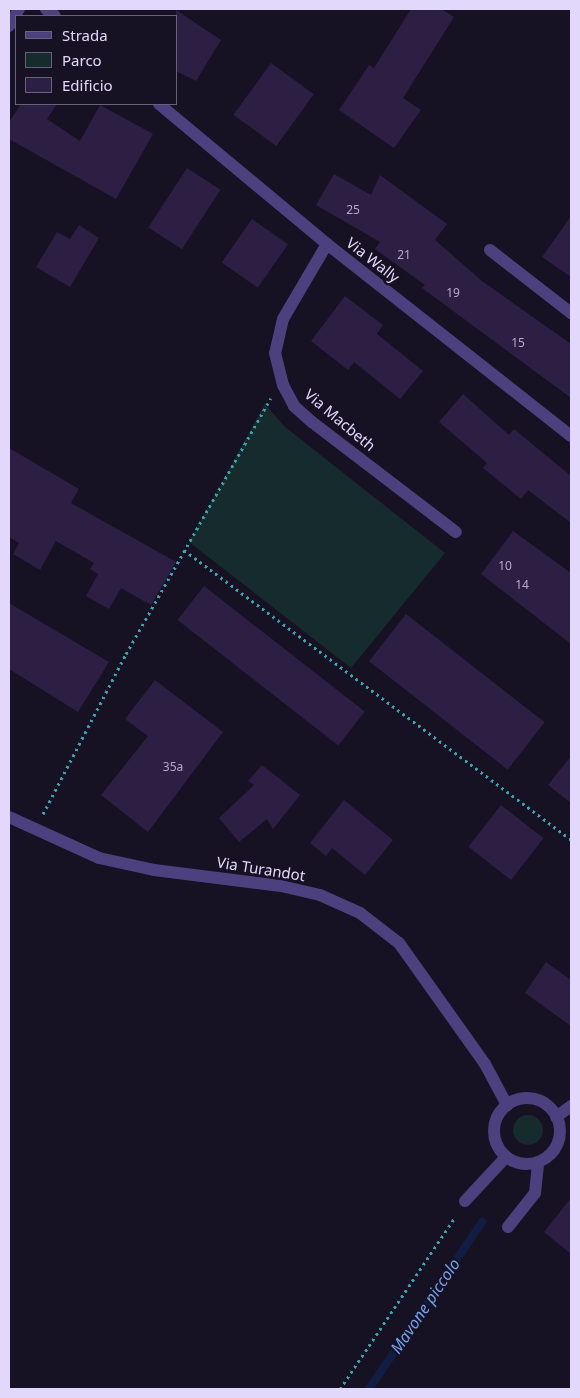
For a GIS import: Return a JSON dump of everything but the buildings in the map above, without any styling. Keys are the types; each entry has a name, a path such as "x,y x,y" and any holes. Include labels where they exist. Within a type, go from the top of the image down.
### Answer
{"street":[{"name":"Via Wally","path":"160,105 327,244 571,436"},
{"name":"Via Macbeth","path":"327,244 283,319 275,353 283,385 294,406 312,422 456,532"},
{"path":"490,250 571,313"},
{"name":"Via Turandot","path":"9,817 99,858 154,870 281,886 320,895 360,914 404,950 485,1064 507,1105"},
{"path":"529,1099 540,1101 556,1117 559,1126 556,1145 538,1162 521,1164 506,1157 495,1140 494,1130 500,1112 507,1105 529,1099"},
{"path":"556,1117 571,1106"},
{"path":"465,1202 506,1157"},
{"path":"508,1227 534,1192 538,1162"}],"path":[{"path":"43,814 184,550 265,404 283,385"},
{"path":"184,550 571,840"},
{"path":"340,1389 465,1202"}],"green space":[{"path":"265,404 285,427 445,553 351,668 189,542"},
{"path":"528,1115 539,1119 543,1130 539,1141 528,1145 517,1141 513,1130 517,1119"}],"waterway":[{"name":"Mavone piccolo","path":"369,1389 482,1222"}]}
